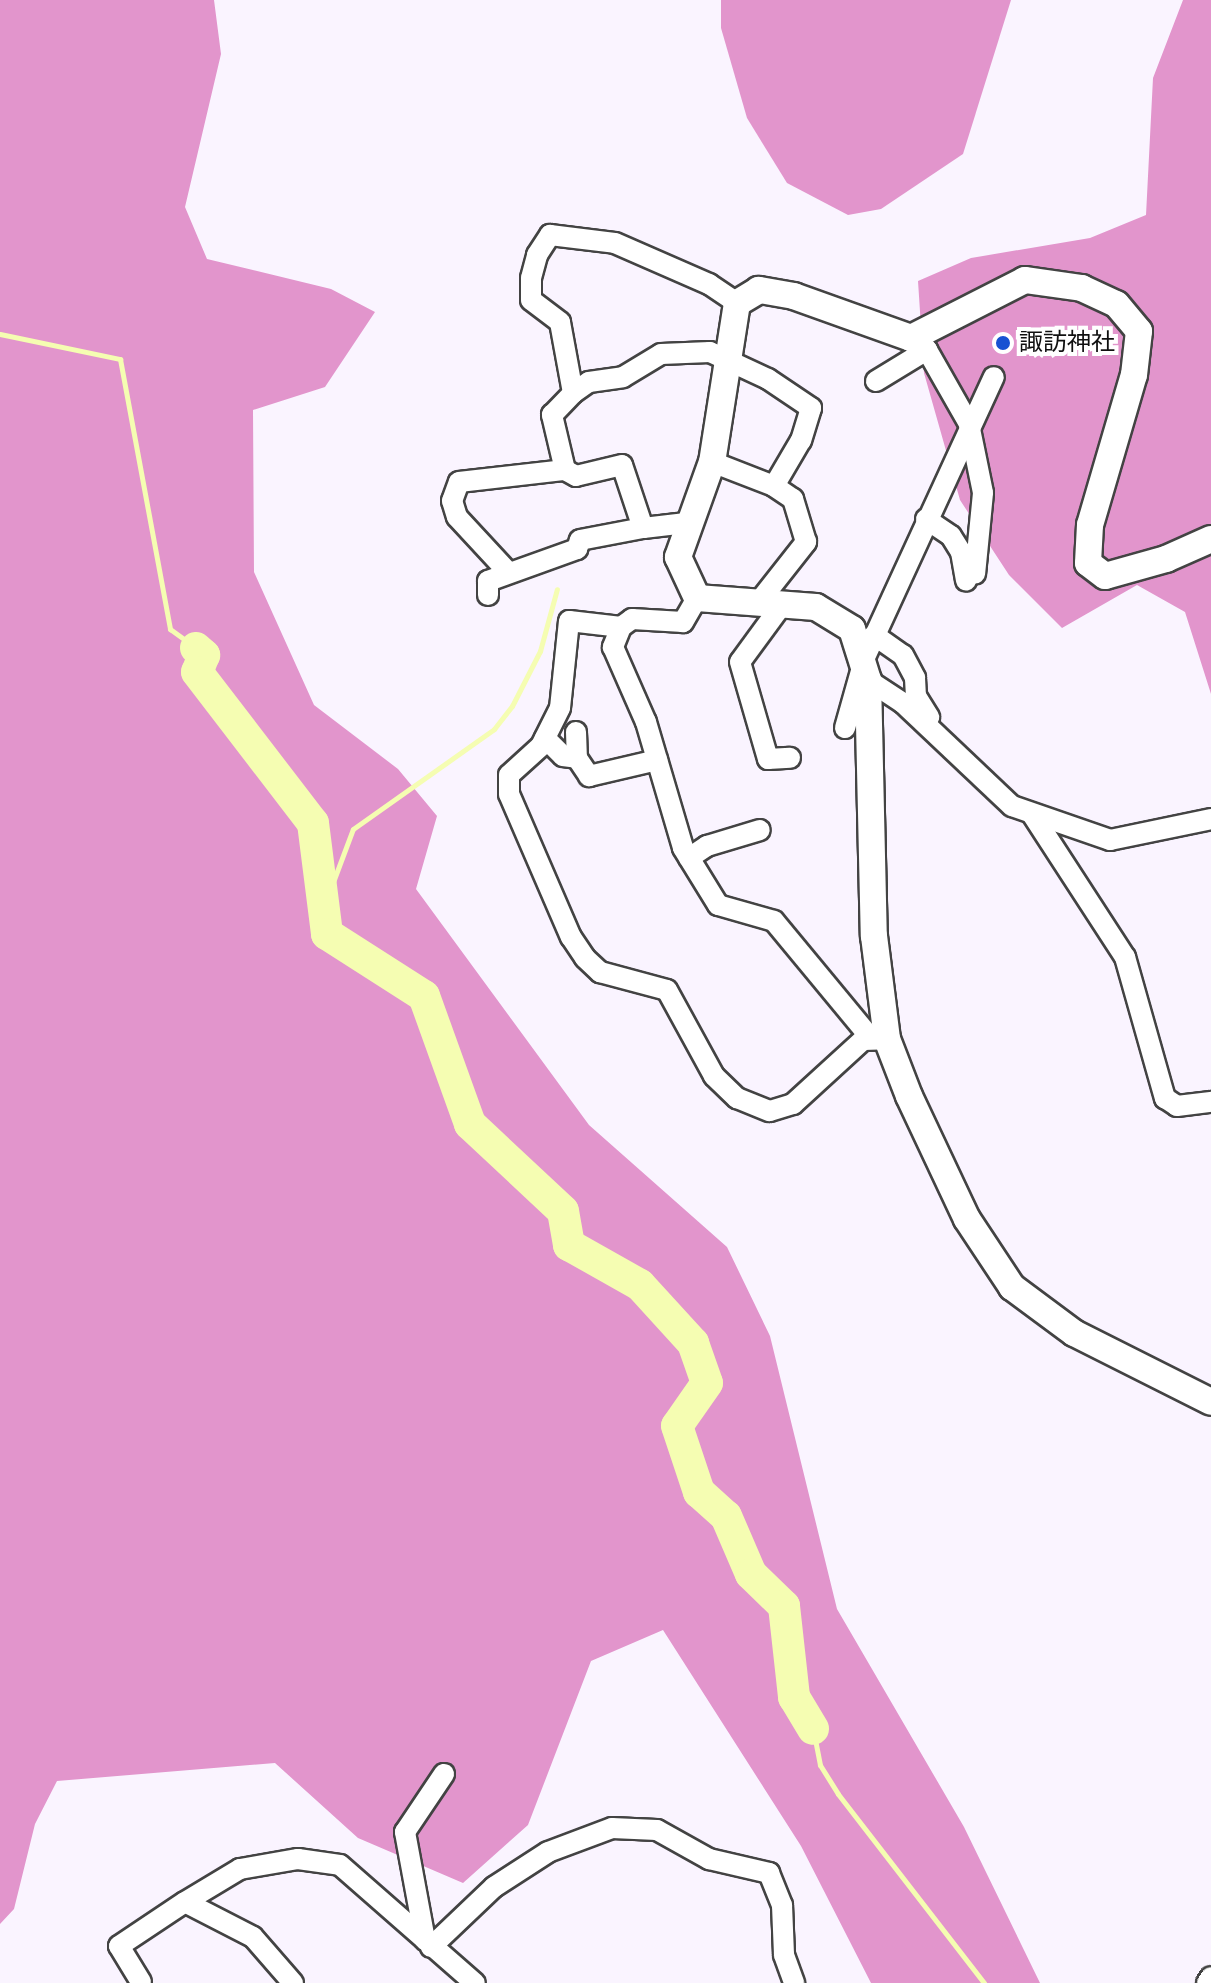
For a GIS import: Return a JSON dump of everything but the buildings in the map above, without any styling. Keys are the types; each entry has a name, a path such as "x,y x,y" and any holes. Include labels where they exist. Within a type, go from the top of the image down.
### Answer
{"street":[{"path":"573,393 560,322 531,300 537,255 550,235 615,243 709,284 737,303"},
{"path":"876,381 919,344 1025,280 1082,288 1116,304 1139,331 1134,375 1090,525 1088,563 1105,576 1166,559 1211,539"},
{"path":"737,303 759,290 794,296 919,344 969,424 983,493 971,578 951,536 926,519"},
{"path":"697,598 678,557 686,523 712,462 737,303"},
{"path":"565,470 552,415 573,393 589,382 623,377 661,354 710,352 768,379 811,408 801,440 774,486"},
{"path":"845,728 869,657 926,519 994,377"},
{"path":"712,462 774,486 793,499 806,542 740,662 768,759 790,758"},
{"path":"508,572 457,517 452,501 459,482 565,470 576,476 622,465 643,528"},
{"path":"488,595 488,581 577,549 580,540 686,523"},
{"path":"697,598 816,607 852,629 903,703 987,786 1032,814 1110,840 1211,819"},
{"path":"697,598 683,622 632,619 621,627 613,647 657,760 689,858 718,905 774,921 878,1038 967,1219 1012,1287 1074,1333 1211,1402"},
{"path":"621,627 569,621 560,708 545,738 509,775 509,794 571,937 600,972 667,990 714,1076 737,1098 770,1111 793,1104 878,1038"},
{"path":"869,657 903,655 915,678 916,696 944,741"},
{"path":"869,657 878,1038"},
{"path":"576,732 577,758 589,776 657,760"},
{"path":"545,738 563,756 577,758"},
{"path":"1032,814 1125,957 1165,1098 1177,1106 1211,1102"},
{"path":"689,858 707,846 760,830"},
{"path":"428,1944 405,1832 444,1774"},
{"path":"428,1944 494,1887 548,1852 612,1828 657,1830 709,1859 769,1873 782,1905 784,1955 794,1983"},
{"path":"141,1982 119,1946 240,1869 298,1859 340,1865 475,1983"},
{"path":"185,1902 253,1937 293,1983"},
{"path":"1207,1983 1211,1977"}],"shaded area":[{"path":"0,0 214,0 221,54 185,207 207,259 331,289 375,312 325,387 253,410 254,572 314,705 398,769 437,816 416,889 589,1125 727,1247 770,1336 837,1609 964,1827 1040,1983 871,1983 801,1846 663,1630 591,1661 528,1825 463,1883 358,1838 275,1763 57,1781 35,1824 14,1909 0,1924"},
{"path":"721,0 1011,0 963,154 881,209 848,215 787,183 747,118 721,28"},
{"path":"1183,0 1211,0 1211,694 1185,612 1137,585 1062,628 1009,575 960,500 924,373 918,281 971,258 1090,238 1146,215 1153,78"}],"waterway":[{"path":"0,334 120,359 170,629 196,648"},
{"path":"324,906 353,829 494,729 512,706 540,651 557,589"},
{"path":"196,648 204,655 197,672 313,823 327,934 424,996 470,1124 563,1211 569,1245 640,1285 693,1343 707,1383 677,1426 699,1492 726,1516 751,1574 784,1606 794,1697 813,1729"},
{"path":"813,1729 820,1765 838,1794 984,1983"}],"place":[{"name":"諏訪神社","path":"1003,343"}]}
